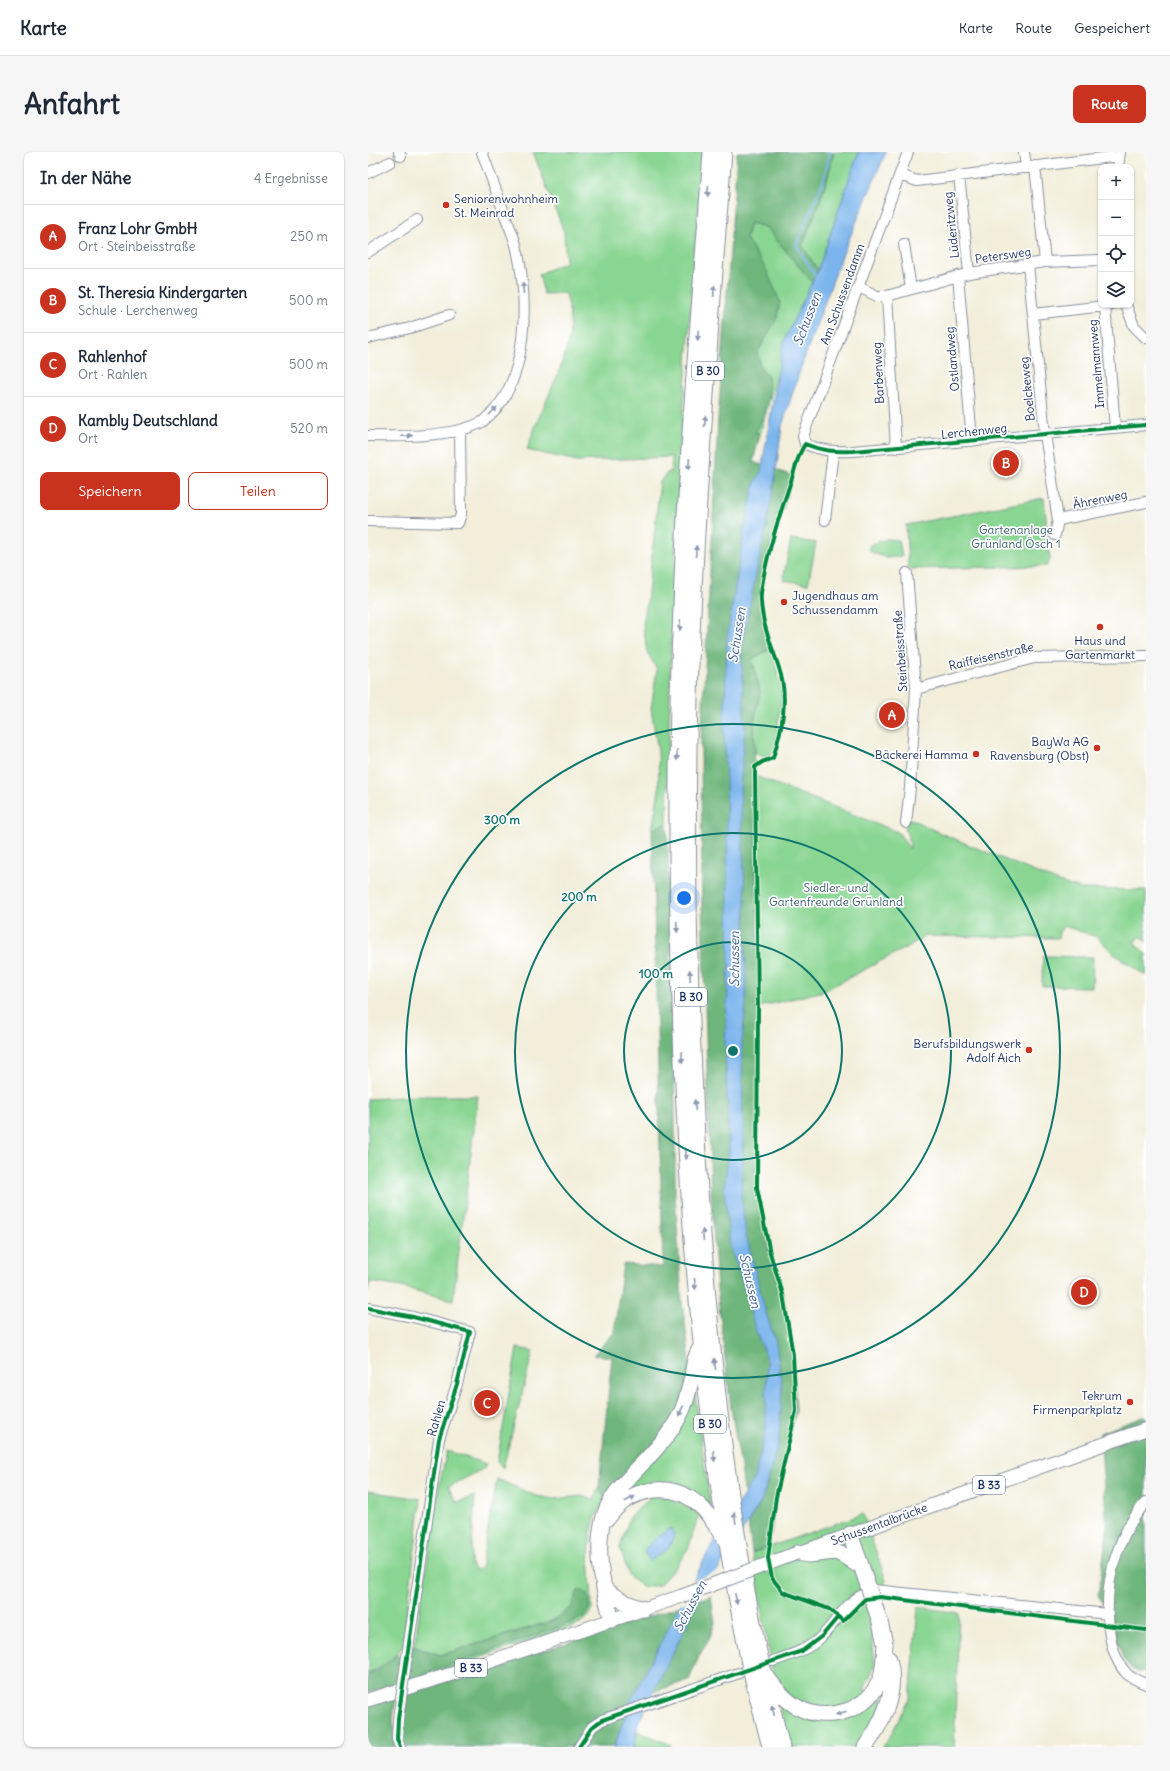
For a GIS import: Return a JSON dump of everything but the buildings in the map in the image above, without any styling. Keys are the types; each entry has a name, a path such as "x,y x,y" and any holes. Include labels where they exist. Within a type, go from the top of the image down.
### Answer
{"highway":[{"name":"B 30","path":"711,152 681,586 677,744 676,903 684,1115 688,1193 700,1348 720,1501 731,1571 754,1655 763,1671 782,1747"},
{"name":"B 30","path":"724,152 694,590 688,830 690,974 698,1158 712,1339 719,1403 741,1552 754,1655"},
{"path":"612,1620 604,1589 600,1555 600,1539 608,1504 618,1490 656,1450 680,1416 686,1400 692,1375 693,1360 700,1348"},
{"path":"603,1526 613,1510 625,1500 641,1492 659,1488 674,1491 686,1496 699,1505 712,1519 727,1543"},
{"path":"850,1534 880,1622 891,1666 890,1694 883,1719 865,1747"},
{"path":"797,1553 808,1555 835,1552 843,1555 862,1568"},
{"path":"604,1589 628,1605 644,1609"},
{"path":"763,1671 784,1697 798,1707 812,1713 830,1716 845,1712 861,1704 873,1691 880,1679 884,1664 885,1644"},
{"name":"B 30","path":"763,1671 770,1747"}],"main road":[{"name":"Schussentalbrücke","path":"612,1620 1146,1429"},
{"name":"B 33","path":"368,1700 612,1620"}],"street":[{"path":"368,436 394,437 460,430 482,422 498,407 510,388 519,355 524,307 517,248 482,152"},
{"name":"Am Schussendamm","path":"805,444 802,436 859,287 908,152"},
{"path":"1024,152 1030,167 1045,262"},
{"path":"900,174 917,181 1030,167 1078,157 1120,154 1118,164"},
{"path":"368,173 390,162"},
{"name":"Lüderitzweg","path":"959,175 969,273"},
{"path":"368,252 417,220"},
{"path":"904,244 911,289"},
{"name":"Petersweg","path":"859,287 877,296 887,296 969,273 1045,262 1098,260"},
{"name":"Boelckeweg","path":"1028,265 1045,434 1058,520 1055,535"},
{"name":"Ostlandweg","path":"958,276 972,441"},
{"name":"Barbenweg","path":"887,296 896,448"},
{"path":"1033,314 1098,307"},
{"name":"Immelmannweg","path":"1108,308 1115,428"},
{"path":"1127,308 1134,326 1146,338"},
{"path":"368,338 410,328 449,315"},
{"name":"Lerchenweg","path":"805,444 818,450 833,452 896,448 1146,425"},
{"path":"368,521 458,523 461,514 460,430"},
{"path":"825,520 833,452"},
{"name":"Ährenweg","path":"1058,520 1146,502"},
{"name":"Steinbeisstraße","path":"906,823 910,788 916,689 907,573"},
{"name":"Raiffeisenstraße","path":"916,689 1034,658 1146,656"},
{"name":"Rahlen","path":"368,1308 413,1317 470,1332 457,1384 439,1439 398,1719 397,1739 400,1747"},
{"path":"1128,1436 1146,1437"},
{"path":"1146,1502 1127,1529 1116,1556 1109,1590 1108,1614 1111,1636 1121,1666 1134,1679 1146,1684"},
{"path":"763,1671 813,1644 822,1636 854,1599 861,1594 874,1590 1108,1614"},
{"path":"579,1747 592,1727 608,1717 739,1673"}],"green space":[{"path":"533,152 702,152 680,459 671,642 667,823 652,830 659,790 658,751 651,709 657,669 647,652 643,624 647,602 660,482 668,472 671,471 672,457 577,461 527,450 557,376 567,346 570,330 566,293 544,294 539,274 566,262 564,232"},
{"path":"737,152 834,152 828,176 812,222 802,245 818,270 812,282 766,227 750,223 746,238 766,269 780,302 777,318 757,353 761,368 768,376 769,392 761,422 755,432 760,434 753,462 793,476 765,568 760,600 763,620 771,648 752,659 760,692 754,722 758,1007 757,1188 770,1253 783,1294 793,1355 796,1411 776,1497 769,1547 752,1553 741,1467 731,1409 717,1289 711,1192 702,908 701,743 718,420"},
{"path":"834,152 859,152 818,270 802,246 812,223 828,176"},
{"path":"750,223 766,227 812,282 792,324 760,434 754,432 761,422 768,376 761,368 757,353 777,318 746,239"},
{"name":"Gartenanlage Grünland Ösch 1","path":"1044,498 1050,560 1047,566 908,569 906,525"},
{"path":"791,539 816,543 808,584 783,580"},
{"path":"886,539 899,540 902,556 887,558 871,552 869,548 870,545"},
{"path":"770,649 777,670 782,695 775,748 770,755 762,756 755,753 754,722 760,692 752,659"},
{"name":"Siedler- und Gartenfreunde Grünland","path":"755,776 898,832 910,849 910,842 905,829 909,818 938,832 1059,882 1081,889 1146,890 1146,942 1141,936 1134,942 1146,954 1146,976 1114,954 1097,937 1064,926 1059,932 1058,938 925,936 911,945 824,991 758,1007"},
{"path":"667,823 675,1107 675,1196 682,1302 692,1375 686,1400 608,1504 599,1486 612,1357 593,1355 614,1333 623,1264 663,1267 652,830"},
{"path":"1043,956 1093,957 1092,987 1042,986"},
{"path":"417,1096 478,1096 453,1300 401,1287 370,1282 368,1290 368,1099"},
{"path":"517,1348 533,1351 503,1468 497,1462"},
{"path":"692,1375 712,1519 674,1491 608,1504"},
{"path":"1146,1416 1146,1671 1138,1672 1131,1668 1123,1659 1112,1620 1098,1595 1107,1532 1100,1433"},
{"path":"447,1451 487,1464 483,1469 448,1487 457,1502 475,1496 471,1565 475,1570 481,1568 497,1479 536,1496 555,1499 581,1496 594,1500 599,1486 606,1500 595,1519 591,1533 589,1554 592,1609 589,1616 580,1624 407,1683 407,1680 536,1634 555,1629 585,1615 579,1589 571,1608 552,1621 441,1655 414,1647 439,1486"},
{"path":"368,1491 421,1499 403,1645 388,1662 368,1674"},
{"path":"647,1495 683,1499 704,1519 698,1516 689,1547 675,1568 659,1585 644,1587 629,1576 620,1547 630,1516 650,1498"},
{"path":"863,1514 886,1581 870,1622 875,1664 864,1690 883,1697 881,1709 858,1747 791,1747 777,1696 752,1553"},
{"path":"579,1589 588,1594 589,1608 586,1614 574,1622 407,1680 411,1646 441,1655 552,1621 571,1608"},
{"path":"711,1596 715,1623 709,1640 700,1654 689,1680 650,1693 617,1737 614,1747 368,1747 368,1705 396,1696 393,1718 394,1742 402,1741 407,1694"},
{"path":"918,1607 959,1613 954,1747 882,1747 888,1740 910,1699"},
{"path":"397,1654 401,1658 398,1684 368,1693 368,1674 377,1671"},
{"path":"637,1731 670,1744 671,1747 634,1747"}],"water":[{"name":"Schussen","path":"859,152 886,152 841,258 801,367 782,426 773,492 741,648 745,728 740,789 745,892 746,1003 742,1043 743,1157 741,1194 746,1235 765,1310 776,1343 782,1388 779,1441 762,1500 699,1600 638,1723 634,1747 614,1747 631,1700 676,1613 713,1543 754,1479 766,1430 767,1361 755,1329 743,1283 730,1246 724,1189 729,1149 725,1041 729,963 724,730 727,638 744,532 755,482 761,472 782,349 785,339 818,270"},
{"path":"670,1528 674,1534 669,1548 650,1561 645,1553 645,1549 661,1534 666,1533"}],"pier":[{"path":"719,1571 704,1596 678,1605 690,1582"}],"waterway":[{"path":"816,277 796,245 824,179 830,152"}],"cycle path":[{"path":"1146,425 853,451 829,450 805,444 797,460 776,529 761,590 763,618 782,679 784,702 779,736 773,758 762,762 755,767 758,1007 757,1188 770,1253 783,1294 793,1355 796,1411 776,1497 768,1558 772,1578 783,1592 829,1609 843,1621 865,1599 880,1597 1146,1630"},
{"path":"368,1308 413,1317 470,1332 457,1384 439,1439 398,1719 397,1739 400,1747"},
{"path":"579,1747 592,1727 602,1720 802,1651 822,1636 838,1617"}],"place":[{"name":"Seniorenwohnheim St. Meinrad","path":"446,205"},
{"name":"St. Theresia Kindergarten","path":"1006,463"},
{"name":"Jugendhaus am Schussendamm","path":"784,602"},
{"name":"Haus und Gartenmarkt","path":"1100,627"},
{"name":"Franz Lohr GmbH","path":"892,715"},
{"name":"BayWa AG Ravensburg (Obst)","path":"1097,748"},
{"name":"Bäckerei Hamma","path":"976,754"},
{"name":"Berufsbildungswerk Adolf Aich","path":"1029,1050"},
{"name":"Kambly Deutschland","path":"1084,1292"},
{"name":"Tekrum Firmenparkplatz","path":"1130,1402"},
{"name":"Rahlenhof","path":"487,1403"}]}
